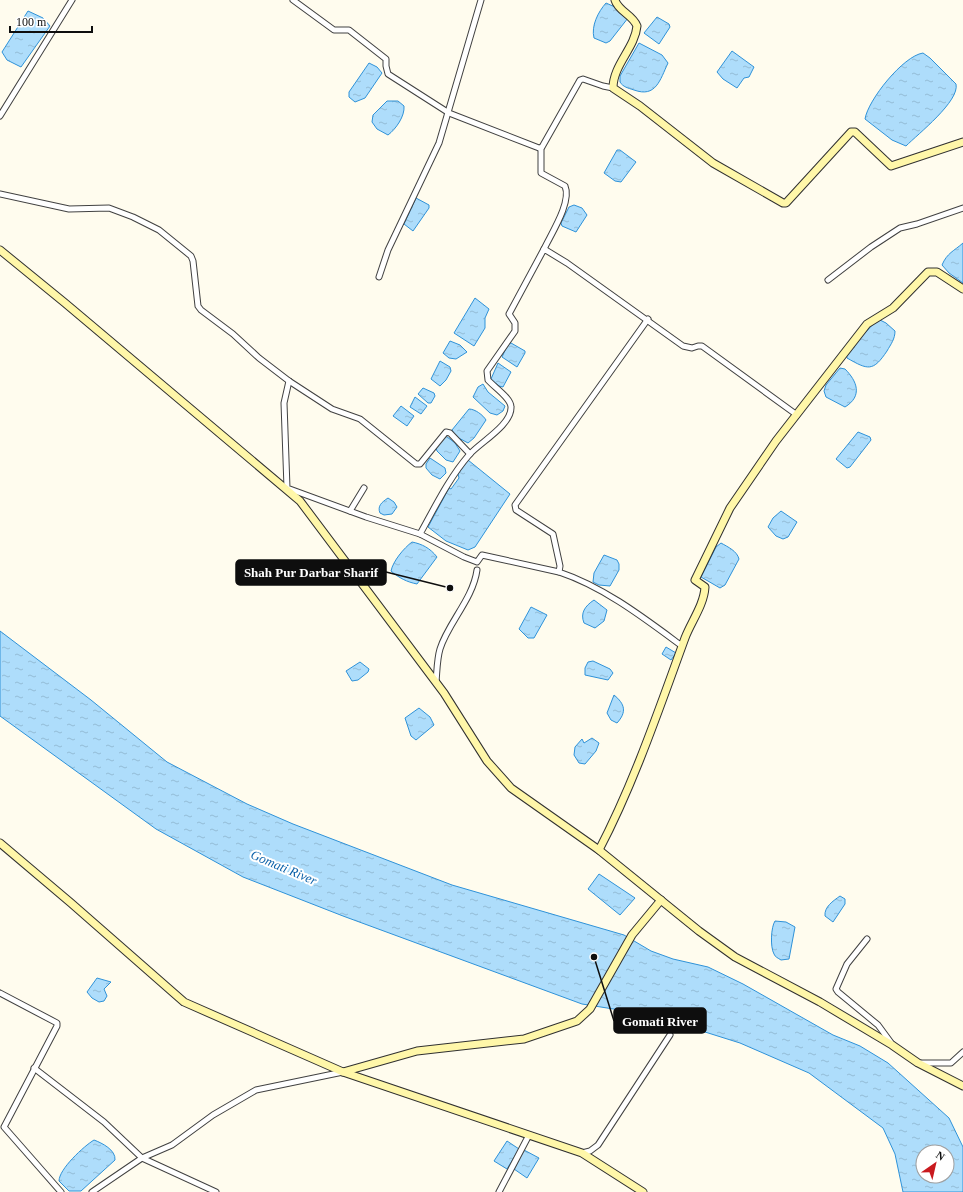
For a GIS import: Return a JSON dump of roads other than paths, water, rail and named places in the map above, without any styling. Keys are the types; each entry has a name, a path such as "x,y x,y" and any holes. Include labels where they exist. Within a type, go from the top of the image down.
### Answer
{"street":[{"path":"0,116 72,0"},
{"path":"293,0 334,30 349,30 386,59 388,74 449,113 541,148"},
{"path":"379,277 388,250 439,143 481,0"},
{"path":"613,88 614,79 632,44 637,26 615,0"},
{"path":"420,534 443,491 470,454 499,429 510,412 512,406 488,380 487,371 514,330 514,323 509,314 559,218 567,194 565,186 541,173 541,148 580,80 583,79 613,88 640,106 713,163 784,203 851,132 855,132 891,166 963,142"},
{"path":"0,194 69,209 109,208 133,217 159,230 191,256 193,261 198,306 201,310 233,334 259,358 289,381 332,409 360,420 416,464 420,464 446,432 450,433 470,454"},
{"path":"828,280 871,247 900,228 917,224 963,208"},
{"path":"544,249 567,263 648,319 683,346 689,348 702,346 797,415"},
{"path":"0,250 287,488 311,514 436,682 487,761 511,788 599,850 661,900 736,957 820,1002 892,1045 918,1063 963,1086"},
{"path":"599,850 626,792 682,646 704,595 705,587 695,580 730,508 776,442 867,324 893,308 928,272 937,272 963,289"},
{"path":"559,572 560,566 553,534 516,510 514,506 648,319"},
{"path":"287,488 284,403 289,381"},
{"path":"287,488 420,534 464,557 477,562 482,554 559,572 593,588 636,613 682,646"},
{"path":"350,511 364,488"},
{"path":"436,682 440,648 464,604 476,577 477,570"},
{"path":"0,843 184,1002 343,1072 582,1153 643,1192"},
{"path":"92,1192 142,1158 172,1145 213,1115 256,1090 343,1072 417,1051 524,1039 578,1021 590,1009 632,935 661,900"},
{"path":"867,939 847,964 836,989 878,1025 892,1045"},
{"path":"0,993 57,1023 57,1026 4,1127 61,1192"},
{"path":"582,1153 590,1151 598,1145 670,1035"},
{"path":"918,1063 951,1063 963,1052"},
{"path":"34,1068 104,1122 142,1158 216,1192"},
{"path":"499,1192 529,1135"}],"water":[{"path":"606,3 615,7 628,18 610,41 606,43 594,38 593,29 600,11"},
{"path":"28,11 43,18 50,26 21,67 7,60 2,52"},
{"path":"657,17 669,24 670,27 659,44 644,33"},
{"path":"639,43 662,55 668,63 660,81 656,86 647,92 630,89 620,82 620,76"},
{"path":"732,51 754,67 749,77 744,78 737,88 723,79 717,72"},
{"path":"923,53 956,84 955,91 952,99 937,117 906,146 892,140 865,119 873,101 888,80 906,62"},
{"path":"369,63 377,67 382,73 365,98 355,102 349,97 349,92"},
{"path":"387,101 398,101 404,106 403,114 399,122 388,135 377,129 372,122 373,115"},
{"path":"617,150 620,150 636,162 621,182 615,181 604,173"},
{"path":"416,198 429,205 429,208 413,231 404,224"},
{"path":"574,205 582,208 587,215 576,232 562,226 561,223 569,207"},
{"path":"963,243 963,283 949,273 942,265 948,255"},
{"path":"475,298 489,309 485,318 485,328 474,346 454,333"},
{"path":"878,319 886,323 895,331 894,337 882,358 874,366 865,367 847,358 846,353"},
{"path":"450,341 460,345 467,352 456,359 449,358 443,353"},
{"path":"511,343 525,351 517,367 502,357 508,344"},
{"path":"440,361 450,367 451,371 446,380 440,386 431,379"},
{"path":"498,363 511,372 503,387 499,386 491,379"},
{"path":"840,368 845,369 853,378 856,388 854,398 851,403 845,407 826,397 824,391 826,385"},
{"path":"483,384 488,392 505,406 503,411 497,415 490,413 473,397 478,387"},
{"path":"423,388 434,393 435,396 431,403 428,403 418,394"},
{"path":"415,397 427,406 421,414 410,407"},
{"path":"401,406 414,416 407,426 393,416"},
{"path":"469,409 479,413 486,420 474,438 468,443 455,436 452,430"},
{"path":"858,432 870,437 871,440 850,467 847,468 836,459"},
{"path":"446,436 455,443 460,451 453,462 446,460 436,448"},
{"path":"430,458 445,468 446,473 440,479 432,475 426,468 426,464"},
{"path":"468,460 510,494 475,547 468,550 446,541 428,527 449,488 451,489 459,478 458,474"},
{"path":"388,498 394,502 397,507 392,514 384,515 380,513 379,508"},
{"path":"781,511 797,522 788,537 783,539 776,536 768,527 773,518"},
{"path":"412,542 426,547 437,557 417,584 397,576 391,571 399,555"},
{"path":"721,543 734,551 739,559 725,585 720,588 701,577 716,547"},
{"path":"604,555 617,560 619,564 619,570 610,586 599,585 593,582 594,573"},
{"path":"594,600 607,610 604,621 595,628 584,623 583,619 584,610"},
{"path":"531,607 547,615 534,638 528,638 519,629"},
{"path":"0,631 91,700 167,762 247,804 293,824 452,885 624,935 651,951 673,959 708,967 743,984 833,1035 860,1046 888,1063 949,1118 963,1147 963,1192 903,1192 895,1154 883,1128 809,1073 740,1043 651,1015 582,1004 343,916 243,877 156,829 0,716"},
{"path":"666,647 676,653 671,660 662,654"},
{"path":"593,661 610,669 613,673 608,680 585,675 585,668 588,662"},
{"path":"360,662 369,669 368,672 358,680 352,681 346,671"},
{"path":"614,695 621,702 623,708 622,715 617,723 611,720 607,713"},
{"path":"419,708 430,717 434,725 416,740 411,736 405,718"},
{"path":"592,738 599,743 596,751 585,764 579,763 574,755 575,747 582,739 584,743"},
{"path":"599,874 635,898 620,915 588,889"},
{"path":"840,896 845,899 845,904 833,922 825,916 825,913 830,904"},
{"path":"775,921 786,922 795,927 789,959 781,960 775,956 773,951 772,932"},
{"path":"97,978 111,982 104,989 107,996 104,1001 99,1002 92,998 87,992"},
{"path":"94,1140 111,1150 115,1156 115,1160 81,1191 69,1191 59,1181 60,1176 67,1164 84,1147"},
{"path":"507,1141 519,1149 507,1169 494,1161"},
{"path":"524,1150 539,1158 527,1178 514,1169"}],"place":[{"name":"Shah Pur Darbar Sharif","path":"450,588"},
{"name":"Gomati River","path":"594,957"}]}
